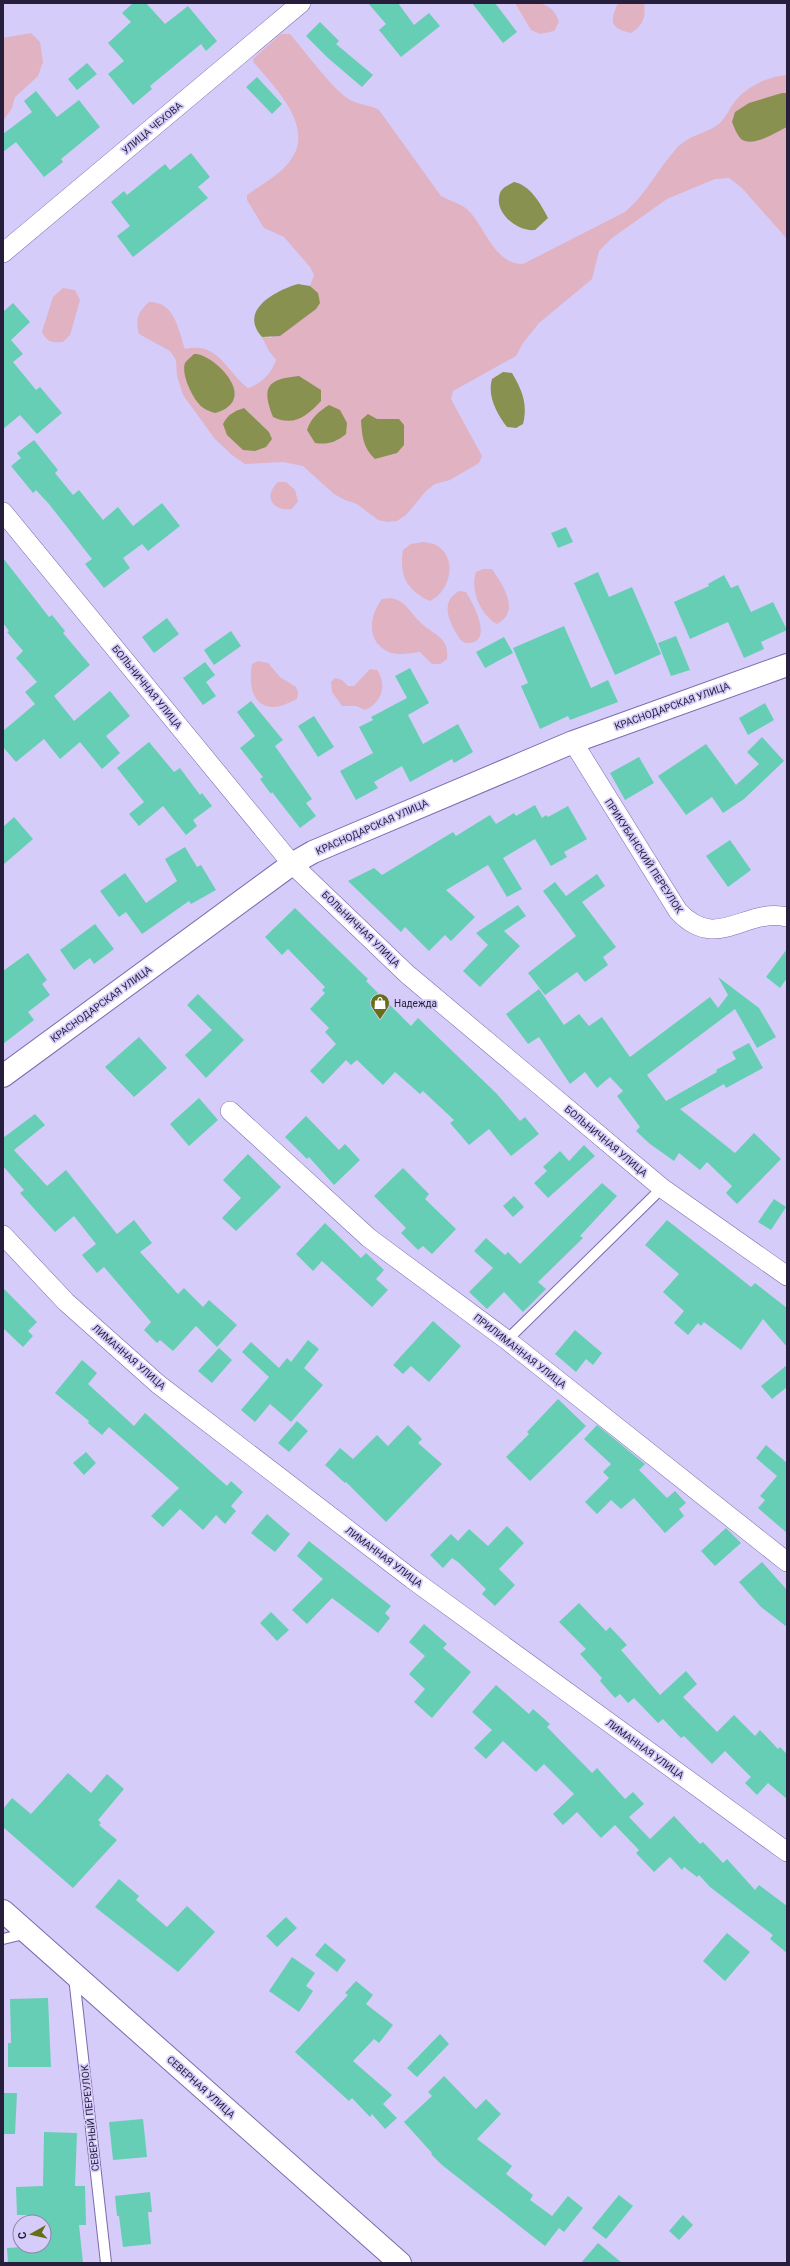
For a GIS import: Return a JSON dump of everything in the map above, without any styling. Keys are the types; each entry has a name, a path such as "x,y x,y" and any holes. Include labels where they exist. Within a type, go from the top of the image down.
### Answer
{"street":[{"name":"УЛИЦА ЧЕХОВА","path":"3,253 301,3"},
{"name":"БОЛЬНИЧНАЯ УЛИЦА","path":"3,512 292,864 407,974 662,1188 787,1276"},
{"name":"КРАСНОДАРСКАЯ УЛИЦА","path":"3,1076 292,864 340,840 573,742 783,671"},
{"name":"ПРИКУБАНСКИЙ ПЕРЕУЛОК","path":"573,742 678,911 684,918 702,928 724,930 760,917 787,917"},
{"name":"ПРИЛИМАННАЯ УЛИЦА","path":"230,1111 255,1136 369,1238 507,1340 787,1562"},
{"name":"ЛИМАННАЯ УЛИЦА","path":"3,1235 66,1302 158,1384 412,1579 787,1852"},
{"name":"СЕВЕРНАЯ УЛИЦА","path":"3,1911 400,2263"}],"lane":[{"path":"507,1340 662,1188"},
{"path":"3,1939 28,1933"},
{"name":"СЕВЕРНЫЙ ПЕРЕУЛОК","path":"74,1974 106,2263"}],"shaded area":[{"path":"515,3 536,3 547,6 556,15 559,22 554,31 540,34 531,30"},
{"path":"618,3 644,3 643,21 631,33 619,29 613,23"},
{"path":"31,33 40,42 43,62 38,76 15,97 12,108 3,121 3,38"},
{"path":"281,34 290,34 329,81 345,96 352,101 379,110 441,196 467,209 476,219 492,245 505,258 513,263 523,264 625,212 646,189 681,144 720,123 736,100 746,90 773,77 787,75 787,93 782,93 757,141 787,127 787,239 742,188 729,178 715,179 667,199 612,238 599,251 592,279 539,323 523,343 516,356 453,391 451,399 482,456 479,463 450,480 435,484 426,491 406,515 397,521 387,522 378,520 357,504 334,494 303,466 283,462 245,464 232,455 215,439 183,395 177,376 176,360 170,351 139,334 137,324 140,312 149,302 158,303 165,307 174,318 185,349 206,349 214,353 248,388 258,383 265,377 271,370 276,360 269,351 262,337 271,338 318,293 310,286 314,275 310,267 284,237 264,228 247,200 247,195 277,174 288,164 298,146 298,133 295,120 289,107 281,95 254,63 253,59","holes":["184,368 230,379 235,393 233,401 199,404 192,392","244,408 269,432 272,439"]},
{"path":"782,93 787,93 787,127 752,142 741,139 732,122 735,112 749,103"},
{"path":"514,182 530,191 548,218 535,230 521,228 508,220 500,208 499,200 502,189"},
{"path":"298,284 310,286 318,293 320,303 316,309 280,336 262,337 256,327 254,318 257,310 262,303 279,291"},
{"path":"63,288 75,290 80,300 70,335 63,342 53,342 48,340 42,332 53,297"},
{"path":"194,354 201,355 216,364 229,378 235,394 233,401 225,409 215,413 208,411 201,406 193,396 186,379 184,368 185,363"},
{"path":"503,372 512,373 519,385 523,397 525,410 523,424 516,428 507,427 497,411 492,398 492,379"},
{"path":"299,376 321,390 321,401 311,411 294,420 287,421 273,417 269,407 268,398 270,386 280,379"},
{"path":"329,405 340,410 347,423 346,434 332,442 324,444 315,443 307,430 315,416"},
{"path":"244,408 269,432 272,439 266,447 255,451 243,450 227,435 223,424 232,413"},
{"path":"368,414 377,419 399,419 404,425 404,445 397,453 375,459 368,451 364,441 361,420"},
{"path":"278,482 286,482 295,490 298,501 292,509 279,508 272,502 271,493 273,487"},
{"path":"424,542 435,544 443,550 449,565 449,574 443,590 430,601 422,597 410,587 403,574 402,567 403,550 411,544"},
{"path":"483,569 492,569 505,590 508,598 508,613 504,619 497,624 486,615 481,608 476,594 474,579 476,572"},
{"path":"459,591 466,592 479,618 481,633 479,638 474,642 466,643 459,638 448,614 448,604 450,599"},
{"path":"391,598 404,604 424,626 443,641 446,645 447,659 440,664 432,664 420,652 396,654 382,648 376,642 372,628 374,613 382,599"},
{"path":"258,661 268,663 280,677 296,687 298,693 297,699 278,707 272,707 259,702 255,697 251,685 252,664"},
{"path":"370,669 377,670 382,682 379,698 371,707 365,710 356,706 342,706 332,692 331,682 335,678 342,680 348,686 354,686"}],"building":[{"path":"133,3 146,3 165,24 188,6 217,41 206,51 201,44 150,86 152,89 133,105 108,74 124,61 108,43 131,22 122,13"},
{"path":"368,3 398,3 414,25 429,13 440,26 401,57 379,30 386,24"},
{"path":"472,3 495,3 517,32 503,43"},
{"path":"320,22 339,41 336,44 373,75 362,87 328,58 306,36"},
{"path":"87,63 97,74 77,90 68,79"},
{"path":"257,77 282,104 272,114 246,87"},
{"path":"36,91 57,117 79,100 100,127 61,159 63,162 44,177 16,142 3,152 3,134 32,112 24,101"},
{"path":"191,153 210,177 198,187 208,198 133,257 117,236 130,226 111,202 124,191 127,195 165,164 170,170"},
{"path":"13,303 30,322 11,340 23,354 13,362 36,390 40,387 62,413 37,434 20,415 3,429 3,312"},
{"path":"34,440 58,470 55,473 73,495 79,490 103,520 118,507 133,526 162,503 180,526 148,551 142,544 123,558 130,568 104,588 85,564 92,559 49,504 36,490 33,493 11,466 21,458 17,453"},
{"path":"566,527 573,542 558,548 551,533"},
{"path":"3,558 49,617 52,615 65,631 63,633 90,665 54,696 74,721 110,691 130,716 106,736 120,753 102,769 80,742 60,759 44,739 16,762 3,747 3,731 35,704 25,692 37,682 16,658 23,651 7,632 9,631 3,623"},
{"path":"598,572 609,597 632,587 661,654 615,675 574,583"},
{"path":"724,575 731,588 738,585 751,612 773,602 787,630 761,642 764,649 744,658 728,622 690,639 674,602 709,586 708,584"},
{"path":"167,618 179,634 154,653 142,637"},
{"path":"564,626 591,688 608,680 618,702 570,720 568,716 540,729 521,686 528,683 513,648"},
{"path":"231,631 241,646 214,665 204,650"},
{"path":"676,636 690,670 671,676 658,643"},
{"path":"504,637 513,653 485,668 476,652"},
{"path":"205,662 215,675 206,682 216,696 203,705 183,678"},
{"path":"410,668 429,703 408,715 423,744 458,724 473,752 454,763 452,759 410,782 402,766 374,782 378,788 356,800 340,771 373,753 359,727 373,720 371,717 407,698 395,676"},
{"path":"251,701 283,740 275,746 312,799 306,803 316,816 300,828 272,792 271,794 260,779 263,777 240,748 255,736 237,712"},
{"path":"765,703 774,720 748,735 739,718"},
{"path":"314,716 334,747 318,757 298,726"},
{"path":"762,737 784,761 744,799 723,813 712,797 686,815 658,776 706,744 736,785 759,764 747,752"},
{"path":"149,742 174,772 180,768 200,795 202,793 212,806 193,820 197,826 186,835 163,806 139,826 129,814 144,802 117,768"},
{"path":"639,757 654,783 625,800 610,773"},
{"path":"535,805 542,818 546,815 548,817 568,806 587,839 564,852 567,857 551,866 535,839 503,858 522,889 507,897 488,865 446,890 475,917 451,941 445,935 429,951 405,927 401,932 348,881 374,868 382,875 453,832 456,836 490,815 496,824 514,813 516,816"},
{"path":"14,817 33,839 3,865 3,827"},
{"path":"730,840 751,870 728,887 706,856"},
{"path":"185,847 197,867 201,865 216,890 191,904 189,901 142,934 126,912 119,917 100,891 125,873 146,903 177,881 165,859"},
{"path":"597,874 605,886 582,902 616,947 603,957 608,965 585,982 577,972 545,995 528,973 576,936 543,891 555,882 566,896"},
{"path":"518,905 526,916 504,931 520,946 480,987 463,971 488,945 476,933"},
{"path":"295,908 368,979 366,981 411,1026 418,1018 496,1093 520,1121 525,1117 539,1134 511,1156 489,1129 469,1145 450,1123 454,1120 423,1091 420,1094 395,1072 383,1085 357,1060 351,1065 346,1060 323,1084 310,1071 336,1044 325,1032 329,1028 310,1009 325,993 322,990 325,987 288,949 282,955 265,937"},
{"path":"95,924 114,949 94,964 90,958 74,970 60,950"},
{"path":"787,949 787,978 780,988 766,977"},
{"path":"28,953 47,980 42,984 50,995 28,1012 34,1020 3,1044 3,971"},
{"path":"718,977 759,1008 776,1037 757,1048 735,1009 647,1075 666,1101 717,1072 716,1070 736,1059 732,1052 749,1043 763,1068 726,1088 724,1084 680,1109 735,1153 754,1133 781,1159 737,1204 726,1193 732,1186 707,1162 700,1170 679,1153 674,1161 650,1144 636,1131 640,1127 617,1096 623,1091 610,1077 597,1088 585,1072 570,1084 539,1037 528,1044 506,1014 539,989 564,1025 579,1014 589,1026 602,1017 630,1057 710,997 718,1008 728,995"},
{"path":"198,994 244,1040 206,1078 185,1055 212,1030 187,1005"},
{"path":"139,1037 167,1068 134,1097 105,1067"},
{"path":"199,1098 218,1120 189,1146 170,1124"},
{"path":"35,1114 45,1125 14,1150 47,1186 66,1170 117,1234 134,1220 152,1243 140,1252 178,1294 184,1288 203,1307 209,1300 237,1325 217,1347 196,1326 173,1351 160,1340 157,1343 144,1330 151,1322 104,1267 97,1273 82,1255 96,1244 74,1216 55,1232 20,1193 24,1190 3,1166 3,1138"},
{"path":"306,1116 339,1150 345,1144 360,1160 334,1185 309,1157 307,1159 285,1137"},
{"path":"584,1145 595,1156 548,1198 534,1183 547,1171 543,1167 560,1151 569,1161"},
{"path":"248,1154 281,1187 236,1231 222,1218 241,1198 223,1180"},
{"path":"403,1168 429,1194 425,1199 456,1229 432,1254 423,1246 418,1250 401,1233 406,1228 374,1196"},
{"path":"602,1183 617,1196 580,1236 583,1238 538,1282 546,1289 523,1312 504,1292 487,1309 469,1292 493,1268 474,1251 486,1238 505,1255 508,1252 520,1264"},
{"path":"514,1196 524,1207 513,1217 503,1206"},
{"path":"774,1199 786,1207 771,1230 758,1222"},
{"path":"667,1220 751,1287 755,1283 787,1308 787,1347 763,1319 741,1350 704,1322 701,1326 698,1323 688,1335 674,1323 684,1311 663,1292 679,1274 645,1245"},
{"path":"325,1223 361,1258 366,1253 384,1270 376,1279 388,1290 372,1307 322,1261 313,1271 296,1254"},
{"path":"3,1288 37,1322 28,1331 33,1336 23,1347 3,1328"},
{"path":"433,1321 461,1346 429,1382 411,1366 403,1374 393,1365"},
{"path":"575,1330 602,1353 593,1365 586,1359 576,1372 555,1354"},
{"path":"308,1340 319,1349 304,1368 323,1385 291,1422 270,1404 255,1422 241,1410 269,1377 242,1352 251,1342 279,1368 287,1358 291,1362"},
{"path":"219,1348 232,1360 212,1383 198,1371"},
{"path":"82,1360 97,1373 88,1384 134,1426 145,1413 227,1486 231,1481 243,1492 231,1506 236,1511 225,1524 216,1515 203,1530 180,1509 163,1527 151,1516 179,1488 109,1427 102,1435 88,1423 89,1421 55,1393"},
{"path":"787,1365 787,1387 772,1399 761,1386"},
{"path":"558,1399 586,1426 530,1481 506,1457 529,1434 527,1432"},
{"path":"297,1421 308,1431 289,1452 278,1443"},
{"path":"408,1425 422,1439 418,1443 442,1464 386,1522 346,1482 345,1483 325,1465 340,1448 353,1459 377,1435 388,1446"},
{"path":"597,1425 645,1464 639,1470 667,1498 675,1491 686,1503 679,1509 684,1516 665,1533 634,1498 621,1509 611,1500 597,1514 585,1502 609,1478 603,1472 611,1464 584,1439"},
{"path":"766,1445 787,1463 787,1533 758,1508 765,1500 760,1496 777,1476 756,1458"},
{"path":"86,1452 96,1463 84,1475 73,1463"},
{"path":"267,1514 290,1534 275,1552 251,1533"},
{"path":"507,1526 524,1543 499,1569 515,1585 495,1606 482,1594 486,1589 458,1562 452,1558 443,1568 430,1555 451,1534 458,1541 469,1529 488,1546"},
{"path":"726,1528 741,1543 715,1566 701,1551"},
{"path":"309,1541 391,1606 385,1613 390,1618 378,1633 332,1598 307,1624 292,1610 323,1579 297,1556"},
{"path":"762,1562 787,1590 787,1627 761,1607 739,1582"},
{"path":"579,1603 606,1631 610,1627 627,1645 621,1650 660,1695 686,1671 697,1684 683,1697 717,1732 734,1715 755,1736 760,1730 778,1749 780,1747 787,1754 787,1799 768,1783 757,1795 745,1783 751,1777 725,1751 712,1764 684,1736 681,1738 663,1719 658,1723 634,1698 628,1703 620,1694 615,1698 600,1681 602,1678 580,1654 586,1649 559,1622"},
{"path":"271,1612 289,1630 277,1641 260,1623"},
{"path":"424,1624 447,1644 443,1648 471,1672 432,1718 414,1702 425,1689 409,1674 425,1656 409,1642"},
{"path":"496,1685 529,1714 533,1709 550,1724 547,1727 592,1773 597,1768 625,1799 633,1792 644,1804 629,1817 650,1839 674,1816 700,1844 703,1842 723,1863 727,1859 755,1890 759,1885 787,1906 787,1953 770,1939 773,1935 710,1887 699,1875 697,1877 684,1867 682,1870 670,1857 654,1872 636,1853 639,1850 615,1825 601,1838 577,1812 563,1825 553,1814 574,1794 544,1764 536,1772 503,1741 486,1759 474,1748 492,1730 472,1712"},
{"path":"68,1773 91,1793 107,1774 124,1789 98,1820 101,1823 99,1825 117,1840 73,1888 3,1827 3,1809 12,1798 31,1814"},
{"path":"119,1879 139,1896 136,1900 167,1927 187,1906 215,1932 178,1972 95,1907"},
{"path":"286,1917 297,1928 277,1947 266,1936"},
{"path":"727,1933 750,1952 725,1981 703,1961"},
{"path":"325,1943 346,1960 337,1972 315,1955"},
{"path":"292,1957 315,1973 306,1986 313,1991 299,2012 269,1991"},
{"path":"356,1981 373,1995 366,2004 393,2025 379,2043 374,2039 353,2061 392,2095 383,2104 397,2118 385,2129 372,2114 370,2117 352,2098 349,2101 295,2052 348,1995 345,1993"},
{"path":"48,1998 51,2067 8,2067 8,2043 11,2043 10,1999"},
{"path":"440,2034 449,2044 417,2077 407,2068"},
{"path":"444,2076 476,2109 486,2099 501,2114 477,2139 512,2166 506,2174 533,2195 530,2200 552,2216 568,2196 583,2208 564,2232 559,2228 545,2246 442,2165 404,2122 432,2096 428,2092"},
{"path":"3,2093 17,2093 15,2134 3,2134"},
{"path":"143,2119 147,2157 113,2160 109,2122"},
{"path":"44,2132 77,2133 75,2186 85,2186 86,2225 79,2225 83,2263 8,2263 7,2248 12,2248 12,2254 52,2254 52,2214 17,2214 16,2187 43,2186"},
{"path":"150,2192 152,2212 148,2212 151,2244 123,2247 115,2196"},
{"path":"619,2195 633,2206 606,2239 592,2228"},
{"path":"683,2215 693,2225 679,2240 669,2231"},
{"path":"598,2243 622,2263 581,2263"}],"place":[{"name":"Надежда","path":"380,1020"}]}
